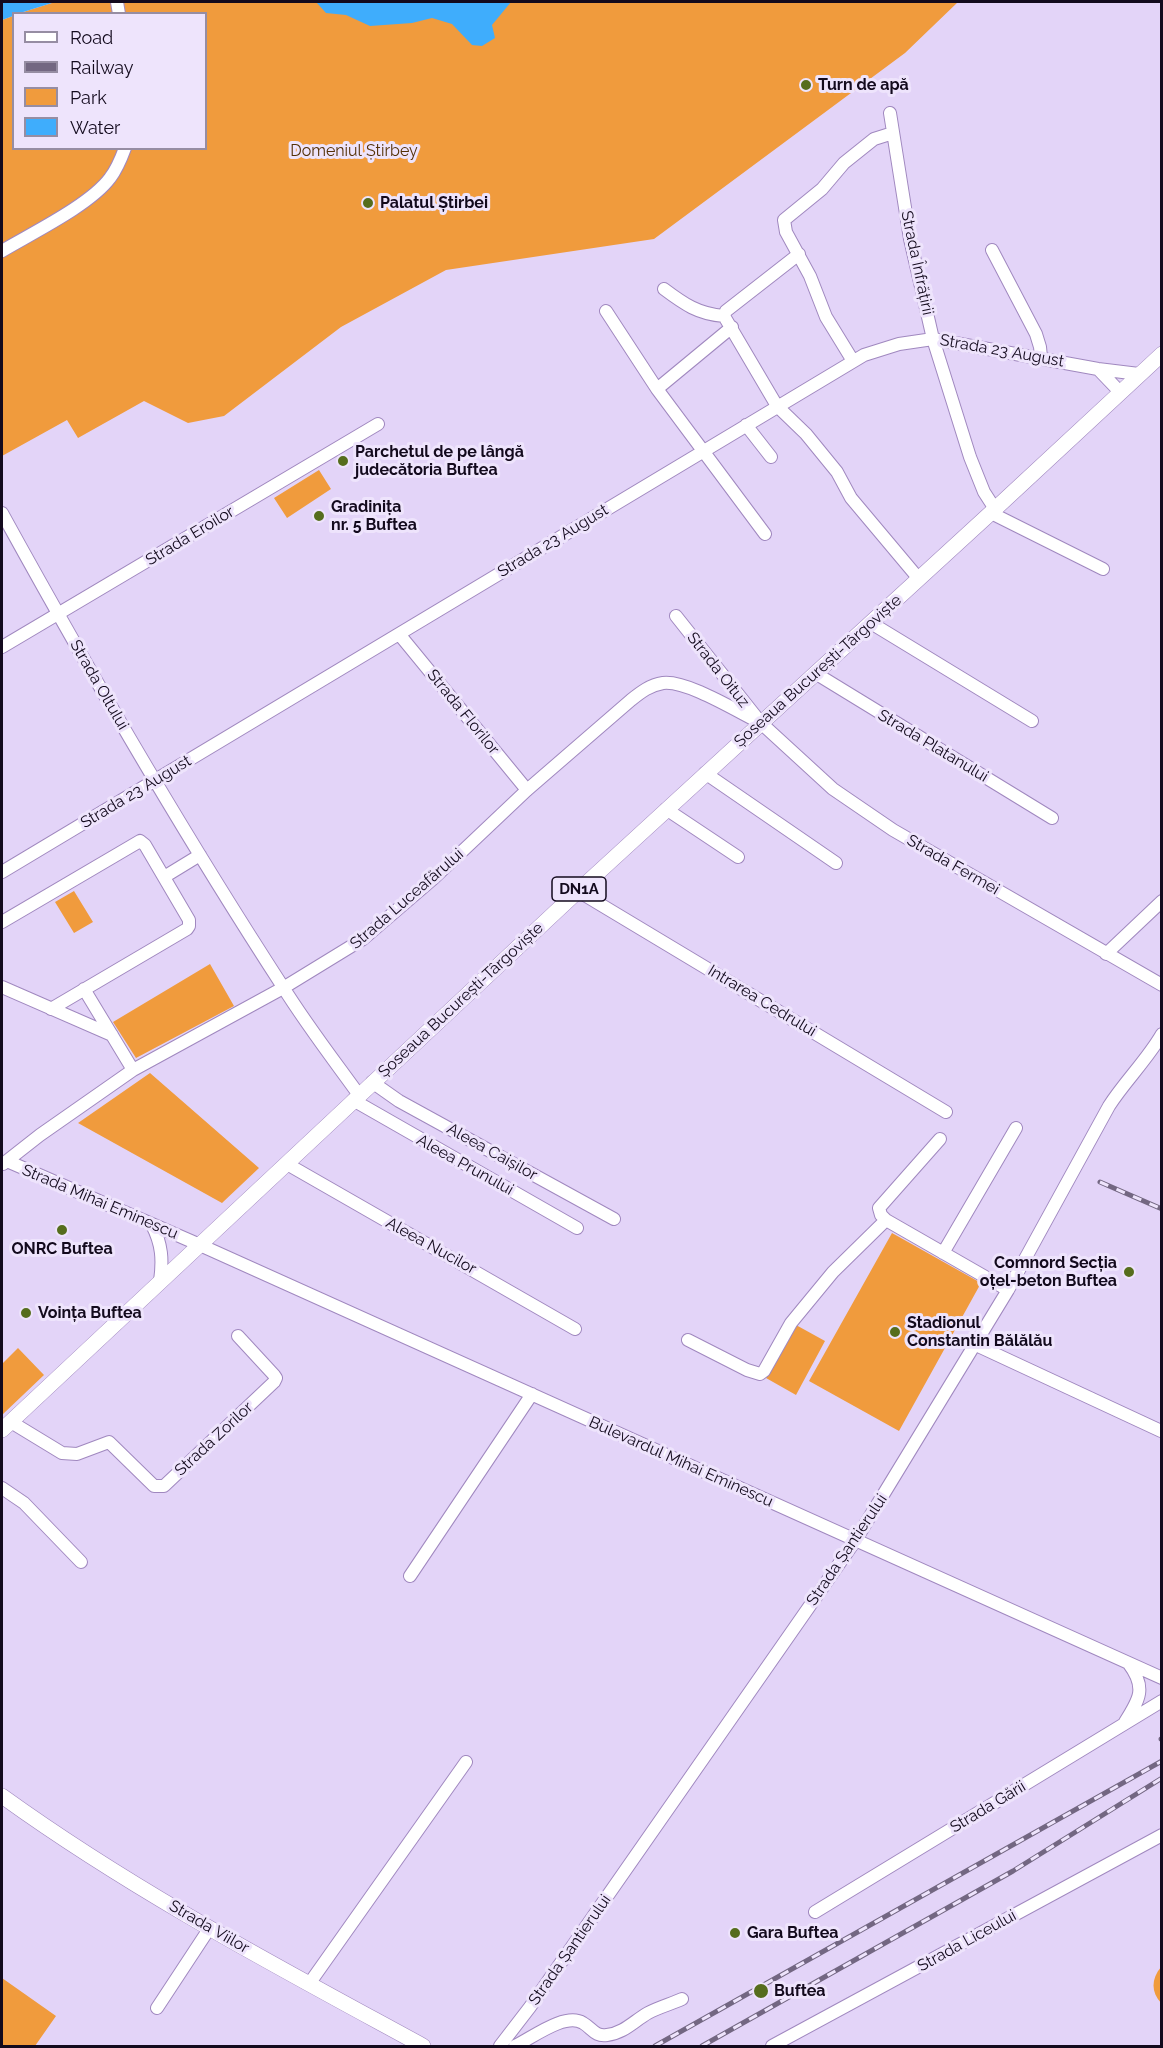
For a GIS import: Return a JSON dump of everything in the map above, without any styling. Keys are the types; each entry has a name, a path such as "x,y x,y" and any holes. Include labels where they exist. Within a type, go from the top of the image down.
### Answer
{"main road":[{"name":"Șoseaua București-Târgoviște","path":"6,1426 666,809 993,511 1161,354"},
{"name":"Strada Viilor","path":"2,1796 103,1864 209,1929 423,2046"}],"street":[{"name":"Strada Înfrățirii","path":"890,113 910,239 933,339 970,456 993,511"},
{"path":"853,361 826,317 810,276 784,225 787,216 822,189 844,163 874,139 893,133"},
{"path":"2,251 97,192 114,172 124,150"},
{"path":"992,250 1036,334 1041,357"},
{"path":"724,316 726,311 799,254"},
{"path":"664,289 687,306 707,315 724,316"},
{"path":"606,311 657,389 765,534"},
{"path":"724,316 777,406 806,434 837,472 851,498 919,579"},
{"path":"657,389 732,327"},
{"name":"Strada 23 August","path":"2,873 777,406 853,361 882,348 933,339 1098,369 1139,374"},
{"path":"1098,369 1120,392"},
{"name":"Strada Eroilor","path":"2,647 378,424"},
{"path":"746,425 771,457"},
{"path":"993,511 1103,569"},
{"name":"Strada Oltului","path":"2,513 57,614 200,855 283,988 356,1098"},
{"name":"Strada Oituz","path":"676,616 761,723"},
{"path":"871,622 1032,721"},
{"name":"Strada Florilor","path":"399,634 527,790"},
{"name":"Strada Platanului","path":"815,673 1052,818"},
{"name":"Strada Luceafărului","path":"4,1163 133,1070 283,988 343,953 374,931 527,790 643,691 666,682 685,685 761,723"},
{"name":"Strada Fermei","path":"761,723 814,773 859,808 1161,985"},
{"path":"705,773 836,863"},
{"path":"666,809 738,857"},
{"path":"2,922 137,842 145,844 189,920 189,927 51,1009"},
{"path":"164,877 200,855"},
{"name":"Intrarea Cedrului","path":"578,891 946,1112"},
{"path":"1106,954 1161,901"},
{"path":"2,987 112,1035"},
{"path":"84,989 133,1070"},
{"name":"Strada Șantierului","path":"500,2046 530,2007 855,1541 1008,1290 1108,1106 1142,1064 1161,1034"},
{"name":"Aleea Caișilor","path":"372,1082 399,1101 614,1219"},
{"name":"Aleea Prunului","path":"356,1098 577,1228"},
{"path":"943,1253 1016,1128"},
{"path":"940,1139 879,1208 881,1215 1008,1290"},
{"name":"Strada Mihai Eminescu","path":"4,1163 200,1245"},
{"name":"Aleea Nucilor","path":"287,1164 575,1329"},
{"path":"688,1340 747,1371 760,1374 764,1371 791,1323 833,1272 886,1220"},
{"path":"152,1225 160,1244 162,1265 160,1281"},
{"name":"Bulevardul Mihai Eminescu","path":"200,1245 1161,1678"},
{"name":"Strada Zorilor","path":"6,1426 63,1453 77,1454 109,1442 154,1486 164,1486 276,1378 238,1336"},
{"path":"976,1345 1161,1431"},
{"path":"410,1576 532,1394"},
{"path":"2,1488 24,1503 81,1562"},
{"path":"1123,1724 1138,1701 1140,1689 1139,1681 1130,1664"},
{"name":"Strada Gării","path":"815,1912 1161,1701"},
{"path":"309,1984 466,1762"},
{"name":"Strada Liceului","path":"772,2046 1161,1835"},
{"path":"157,2008 209,1929"},
{"path":"515,2046 552,2026 572,2020 583,2023 599,2035 609,2035 627,2028 652,2011 682,1999"}],"green space":[{"name":"Domeniul Știrbey","path":"55,2 958,2 905,53 654,239 446,270 341,327 224,416 188,423 144,401 78,438 67,420 2,456 2,20 12,16 12,150 207,150 207,12 23,12"},
{"path":"319,470 331,489 287,518 274,498"},
{"path":"74,891 93,922 74,933 55,902"},
{"path":"210,964 234,1006 136,1058 113,1022"},
{"path":"150,1073 259,1168 222,1203 78,1123"},
{"name":"Stadionul Constantin Bălălău","path":"892,1233 981,1283 899,1431 809,1381"},
{"path":"796,1325 825,1341 796,1395 766,1378"},
{"path":"18,1348 44,1375 2,1415 2,1364"},
{"path":"1161,1967 1161,2003 1155,1994 1154,1981"},
{"path":"2,1978 56,2016 35,2046 2,2046"}],"water":[{"path":"2,2 55,2 23,12 12,12 12,16 2,20"},
{"path":"316,2 511,2 492,25 495,38 482,46 472,45 452,24 432,18 412,23 370,26 346,15 326,13"}],"railway":[{"path":"1100,1182 1162,1209"},
{"path":"655,2046 1162,1761"},
{"path":"702,2046 1013,1871 1162,1778"}],"place":[{"name":"Turn de apă","path":"806,85"},
{"name":"Palatul Știrbei","path":"368,203"},
{"name":"Parchetul de pe lângă judecătoria Buftea","path":"343,461"},
{"name":"Gradinița nr. 5 Buftea","path":"319,516"},
{"name":"ONRC Buftea","path":"62,1230"},
{"name":"Comnord Secția oțel-beton Buftea","path":"1129,1272"},
{"name":"Voința Buftea","path":"26,1313"},
{"name":"Stadionul Constantin Bălălău","path":"895,1332"},
{"name":"Gara Buftea","path":"735,1933"},
{"name":"Buftea","path":"761,1991"}]}
